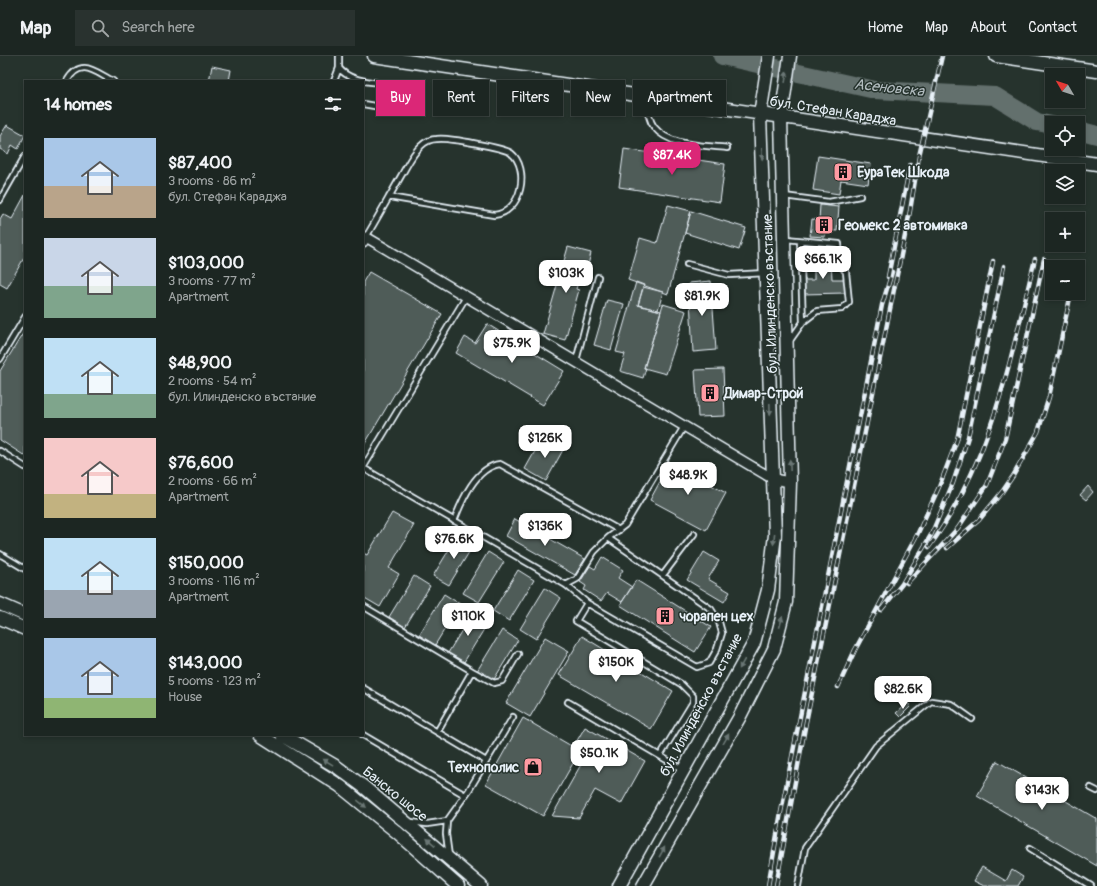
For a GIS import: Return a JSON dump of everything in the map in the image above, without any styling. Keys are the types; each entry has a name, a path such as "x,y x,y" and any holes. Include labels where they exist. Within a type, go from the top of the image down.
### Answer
{"main road":[{"name":"бул. Стефан Караджа","path":"374,56 633,95"},
{"name":"бул. Илинденско въстание","path":"619,886 754,643 768,590 775,535 760,115 769,56"},
{"name":"бул. Илинденско въстание","path":"643,886 739,718 774,650 786,602 790,482 781,118 790,56"},
{"path":"996,56 1034,59 1097,71"},
{"name":"бул. Стефан Караджа","path":"726,110 1097,164"},
{"path":"0,604 24,615"},
{"path":"0,618 24,629"},
{"name":"Банско шосе","path":"262,736 340,786 398,833 458,886"},
{"name":"Банско шосе","path":"284,736 337,767 407,821 481,886"}],"street":[{"path":"364,240 576,361 773,479 790,482"}],"lane":[{"path":"334,80 339,68 339,56"},
{"path":"68,80 74,71 80,67 86,67 111,80"},
{"path":"339,68 343,74 349,77 376,82"},
{"path":"364,104 376,106"},
{"path":"650,116 654,126 665,136 679,142 727,148"},
{"path":"364,240 414,153 428,141 437,138 505,150 517,160 521,175 519,195 512,207 502,214 494,215 389,197"},
{"path":"0,200 24,158"},
{"path":"782,196 829,202 860,196"},
{"path":"784,239 839,244 840,264 846,272 849,302 842,309 817,310 803,322 786,346"},
{"path":"800,241 803,322"},
{"path":"687,264 729,275 766,273"},
{"path":"576,361 598,277"},
{"path":"364,466 466,297"},
{"path":"0,359 24,319"},
{"path":"566,585 577,579 594,552 608,538 625,525 685,425"},
{"path":"0,451 24,466"},
{"path":"454,521 461,504 483,471 491,465 500,464 619,530"},
{"path":"364,469 566,585 587,603 697,667 709,663 717,649 722,633 719,622 711,609 608,538"},
{"path":"663,575 694,534"},
{"path":"0,554 24,568"},
{"path":"587,603 576,621 681,684 693,696 693,702 660,756"},
{"path":"364,607 494,684 502,681 518,654"},
{"path":"437,732 472,670"},
{"path":"364,689 486,761"},
{"path":"798,886 805,848 876,746 931,701 951,704 972,719"},
{"path":"568,702 684,769"},
{"path":"450,860 447,845 447,821 465,795 513,717"},
{"path":"364,736 465,795"},
{"path":"1091,788 1097,791"},
{"path":"407,821 427,824 447,821"},
{"path":"1030,848 1091,886"}],"building":[{"path":"212,66 231,70 229,80 209,80"},
{"path":"7,125 24,134 18,149 12,145 8,154 0,149 0,136"},
{"path":"624,149 725,164 720,202 619,187"},
{"name":"ЕураТек Шкода","path":"818,156 871,164 868,184 841,180 839,194 813,190"},
{"path":"24,197 24,258 7,288 0,284 0,219 3,214 12,219"},
{"path":"668,205 691,211 668,294 628,280 640,238 657,243"},
{"name":"Геомекс 2 автомивка","path":"820,205 839,207 837,231 825,230 825,237 810,236 812,219 819,220"},
{"path":"691,211 746,228 739,250 685,233"},
{"path":"568,247 591,253 587,269 582,268 576,289 579,290 565,340 543,334"},
{"path":"814,259 831,259 832,279 845,279 845,293 803,294 802,280 814,280"},
{"path":"369,272 442,314 364,445 364,280"},
{"path":"711,281 716,350 693,352 689,283"},
{"path":"636,282 644,285 638,305 661,311 644,368 646,368 643,378 620,371 625,354 616,352"},
{"path":"643,287 663,292 658,310 638,305"},
{"path":"607,300 624,304 611,350 594,345"},
{"path":"663,304 686,311 666,374 644,368"},
{"path":"487,324 564,371 543,405 456,353 465,337 475,343"},
{"path":"24,332 24,455 0,440 0,371"},
{"name":"Димар-Строй","path":"723,369 725,416 698,417 695,370"},
{"path":"543,437 564,448 546,481 525,469"},
{"path":"670,463 726,493 706,530 650,500"},
{"path":"1088,486 1093,492 1086,500 1080,495"},
{"path":"392,513 414,525 389,568 399,574 380,607 364,598 364,554 367,555"},
{"path":"515,519 585,559 575,575 506,536"},
{"path":"458,535 474,544 449,585 433,576"},
{"path":"488,552 504,562 479,602 463,593"},
{"path":"704,552 719,561 708,579 730,592 724,602 687,580"},
{"path":"602,557 623,570 618,578 632,587 622,602 607,593 601,601 584,590 586,586 580,582 590,566 595,569"},
{"path":"518,570 534,580 509,621 493,611"},
{"path":"414,576 430,586 405,627 389,617"},
{"name":"чорапен цех","path":"636,580 711,627 695,652 620,605"},
{"path":"545,588 561,598 536,639 520,629"},
{"path":"444,594 460,604 435,645 419,635"},
{"path":"473,612 489,621 464,662 448,653"},
{"path":"502,630 518,640 493,681 477,671"},
{"path":"582,636 673,691 651,729 559,675"},
{"path":"545,637 569,651 530,717 506,703"},
{"path":"907,703 911,706 900,717 896,713"},
{"name":"Технополис","path":"523,718 580,751 543,816 486,784"},
{"path":"585,727 645,761 621,804 595,790 579,818 552,816 588,752 575,744"},
{"path":"997,761 1097,819 1097,866 977,796"},
{"path":"982,867 1006,881 1012,870 1023,877 1018,886 984,886 974,881"}],"waterway":[{"name":"Асеновска","path":"722,56 875,90 995,96 1037,122 1045,124"},
{"name":"Асеновска","path":"1085,132 1097,135"}],"railway":[{"path":"776,886 806,722 910,211 919,156 942,56"},
{"path":"888,277 910,165"},
{"path":"929,547 951,514 969,480 984,445 1007,372 1035,259"},
{"path":"907,583 958,528 987,485 1005,439 1044,259"},
{"path":"838,687 855,650 917,535 939,487 957,440 993,261"},
{"path":"881,610 902,584 931,535 953,483 968,437 1004,266"},
{"path":"768,886 781,812 882,305 892,272"},
{"path":"947,548 979,520 1002,492 1013,476 1038,432 1049,397 1070,300"}],"place":[{"name":"ЕураТек Шкода","path":"843,172"},
{"name":"Геомекс 2 автомивка","path":"824,225"},
{"name":"Димар-Строй","path":"710,393"},
{"name":"чорапен цех","path":"665,616"},
{"name":"Технополис","path":"533,767"}]}
